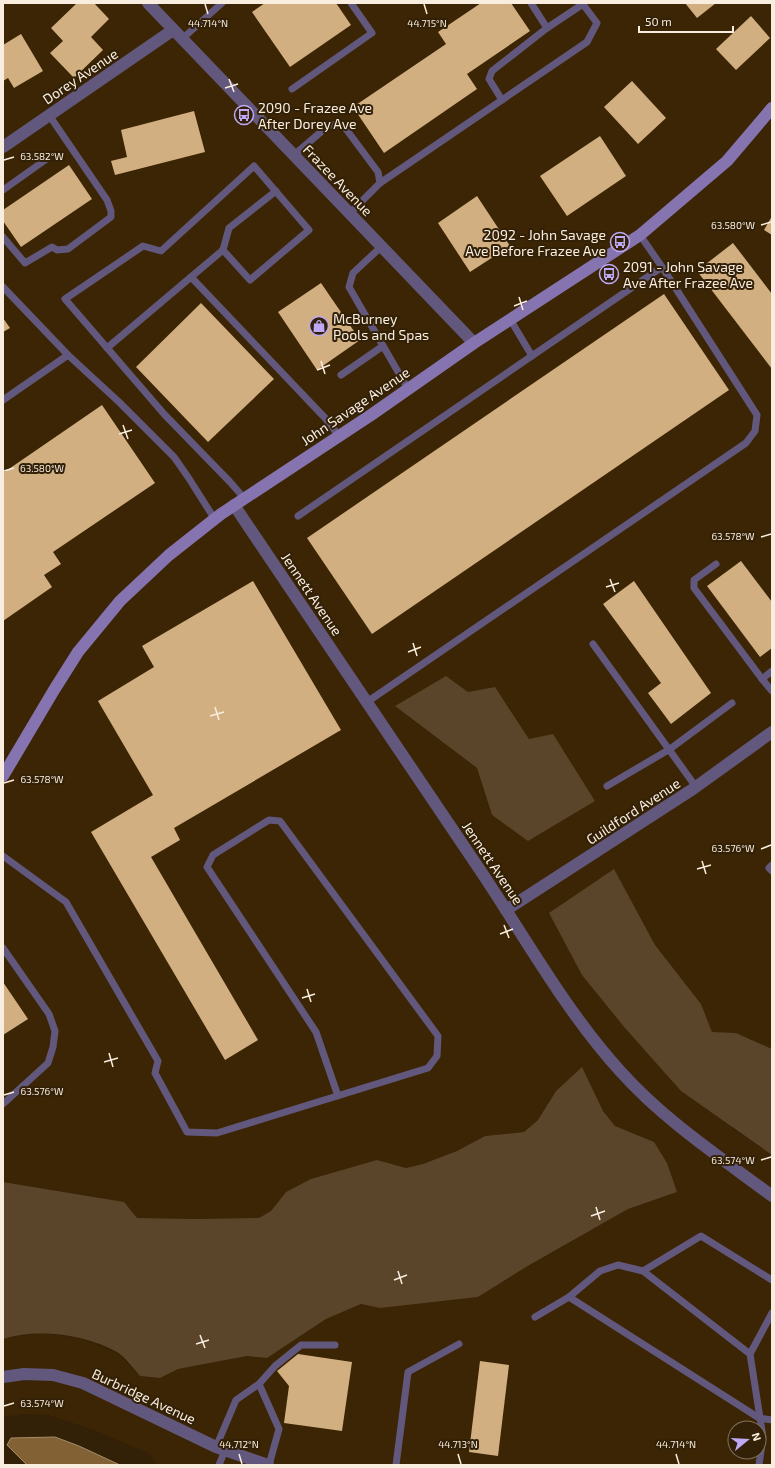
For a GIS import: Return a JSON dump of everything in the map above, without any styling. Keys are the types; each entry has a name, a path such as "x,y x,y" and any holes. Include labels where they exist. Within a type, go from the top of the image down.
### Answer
{"main road":[{"name":"John Savage Avenue","path":"3,776 6,763 78,652 105,617 152,569 185,540 214,518 408,390 474,343 640,235 727,161 772,108"}],"street":[{"name":"Frazee Avenue","path":"148,3 474,343"},
{"name":"Dorey Avenue","path":"3,147 174,30"},
{"name":"Jennett Avenue","path":"239,502 367,702 568,1005 600,1047 622,1073 668,1117 772,1196"},
{"name":"Guildford Avenue","path":"506,910 696,787 772,732"},
{"name":"Burbridge Avenue","path":"3,1377 24,1374 53,1375 83,1383 221,1448 265,1465"}],"lane":[{"path":"182,39 222,3"},
{"path":"292,89 372,33 351,3"},
{"path":"531,3 547,28"},
{"path":"350,213 380,184 587,42 597,23 582,3 492,71 489,80 502,100"},
{"path":"3,237 25,263 52,247 57,250 68,249 111,217 111,211 107,200 49,115"},
{"path":"294,155 330,125 343,125 378,172 380,184"},
{"path":"3,190 48,158"},
{"path":"223,250 250,280 309,230 254,166 161,251 143,246 65,299 164,414 230,482 239,502"},
{"path":"108,348 223,250 229,228 276,191"},
{"path":"367,702 746,443 756,431 757,415 640,235"},
{"path":"382,246 353,273 349,287 408,390"},
{"path":"298,516 662,267"},
{"path":"191,276 326,419 339,436"},
{"path":"3,287 68,355 119,402 174,457 214,518"},
{"path":"510,320 532,356"},
{"path":"341,375 383,346"},
{"path":"3,400 68,355"},
{"path":"716,564 694,580 694,588 772,691"},
{"path":"593,644 696,787"},
{"path":"762,679 772,671"},
{"path":"607,786 670,750 732,703"},
{"path":"3,856 66,902 158,1061 155,1073 187,1132 217,1133 338,1096 428,1068 437,1056 438,1036 280,821 269,820 213,855 207,867 316,1032 338,1096"},
{"path":"772,866 769,868 772,871"},
{"path":"3,948 49,1014 54,1031 53,1047 48,1063 3,1104"},
{"path":"643,1271 702,1236 772,1280"},
{"path":"535,1317 569,1297 600,1271 618,1265 643,1271 750,1354"},
{"path":"569,1297 759,1418 772,1420"},
{"path":"759,1465 763,1437 750,1354 772,1313"},
{"path":"396,1465 408,1372 459,1344"},
{"path":"219,1465 221,1448 236,1400 259,1384 275,1366 301,1345 335,1345"},
{"path":"259,1384 279,1429 265,1465"}],"shaded area":[{"path":"3,3 772,3 772,1049 736,1033 712,1032 701,1004 655,945 614,870 732,1128 772,1155 772,1465 157,1465 150,1454 97,1431 48,1415 23,1414 3,1417 4,1338 45,1333 83,1339 118,1353 140,1376 160,1378 178,1369 247,1356 267,1358 326,1319 361,1304 380,1308 478,1297 526,1267 628,1209 677,1192 654,1142 615,1126 603,1111 582,1067 556,1091 538,1120 524,1132 485,1136 457,1151 423,1164 406,1168 377,1160 286,1192 271,1211 259,1218 137,1218 102,1198 3,1182","holes":["446,676 468,692 495,687 529,739 553,734 595,801 492,816 477,768 395,706"]},
{"path":"446,676 468,692 495,687 529,739 553,734 595,801 528,841 492,815 477,768 395,706"},
{"path":"614,869 655,945 701,1004 712,1032 736,1033 772,1049 772,1155 681,1091 625,1028 582,975 549,913"},
{"path":"582,1067 603,1111 615,1126 654,1142 667,1163 677,1192 628,1209 526,1267 478,1297 380,1308 361,1304 326,1319 267,1358 247,1356 178,1369 160,1378 140,1376 117,1352 76,1337 32,1334 3,1339 3,1182 124,1202 137,1218 259,1218 271,1211 286,1192 311,1179 377,1160 406,1168 423,1164 457,1151 485,1136 524,1132 538,1120 556,1091"},
{"path":"55,1437 79,1446 120,1465 27,1465 7,1445 11,1438"}],"building":[{"path":"77,3 94,3 109,19 91,37 103,50 74,78 50,53 63,41 51,28"},
{"path":"265,3 336,3 351,25 290,67 252,12"},
{"path":"481,3 511,3 530,31 467,74 477,89 384,153 353,107 446,44 438,32"},
{"path":"685,3 716,3 697,18"},
{"path":"751,16 770,38 736,70 716,49"},
{"path":"21,34 43,71 14,88 8,78 3,81 3,45"},
{"path":"632,81 666,118 638,144 604,107"},
{"path":"194,111 205,152 115,175 111,161 127,157 121,130"},
{"path":"600,136 626,176 567,216 540,176"},
{"path":"69,165 92,199 21,247 3,221 3,210"},
{"path":"477,196 510,246 470,272 438,223"},
{"path":"772,216 772,235 764,230"},
{"path":"733,243 772,294 772,369 697,271"},
{"name":"McBurney Pools and Spas","path":"321,283 360,340 317,370 278,312"},
{"path":"664,294 729,390 372,634 307,538"},
{"path":"201,303 274,379 208,442 136,367"},
{"path":"3,318 10,328 3,332"},
{"path":"102,405 155,483 53,552 61,564 44,575 52,587 3,621 3,473"},
{"path":"741,561 772,602 772,648 760,657 707,586"},
{"path":"253,581 341,730 174,828 180,840 151,857 258,1040 225,1060 91,832 153,795 98,701 154,667 142,646"},
{"path":"634,581 711,693 671,724 648,693 661,683 603,604"},
{"path":"3,982 28,1019 3,1035"},
{"path":"298,1354 352,1362 342,1431 284,1423 289,1386 277,1371"},
{"path":"480,1361 509,1365 498,1456 469,1452"}],"place":[{"name":"2090 - Frazee Ave After Dorey Ave","path":"244,115"},
{"name":"2092 - John Savage Ave Before Frazee Ave","path":"620,242"},
{"name":"2091 - John Savage Ave After Frazee Ave","path":"609,274"},
{"name":"McBurney Pools and Spas","path":"319,326"}]}
